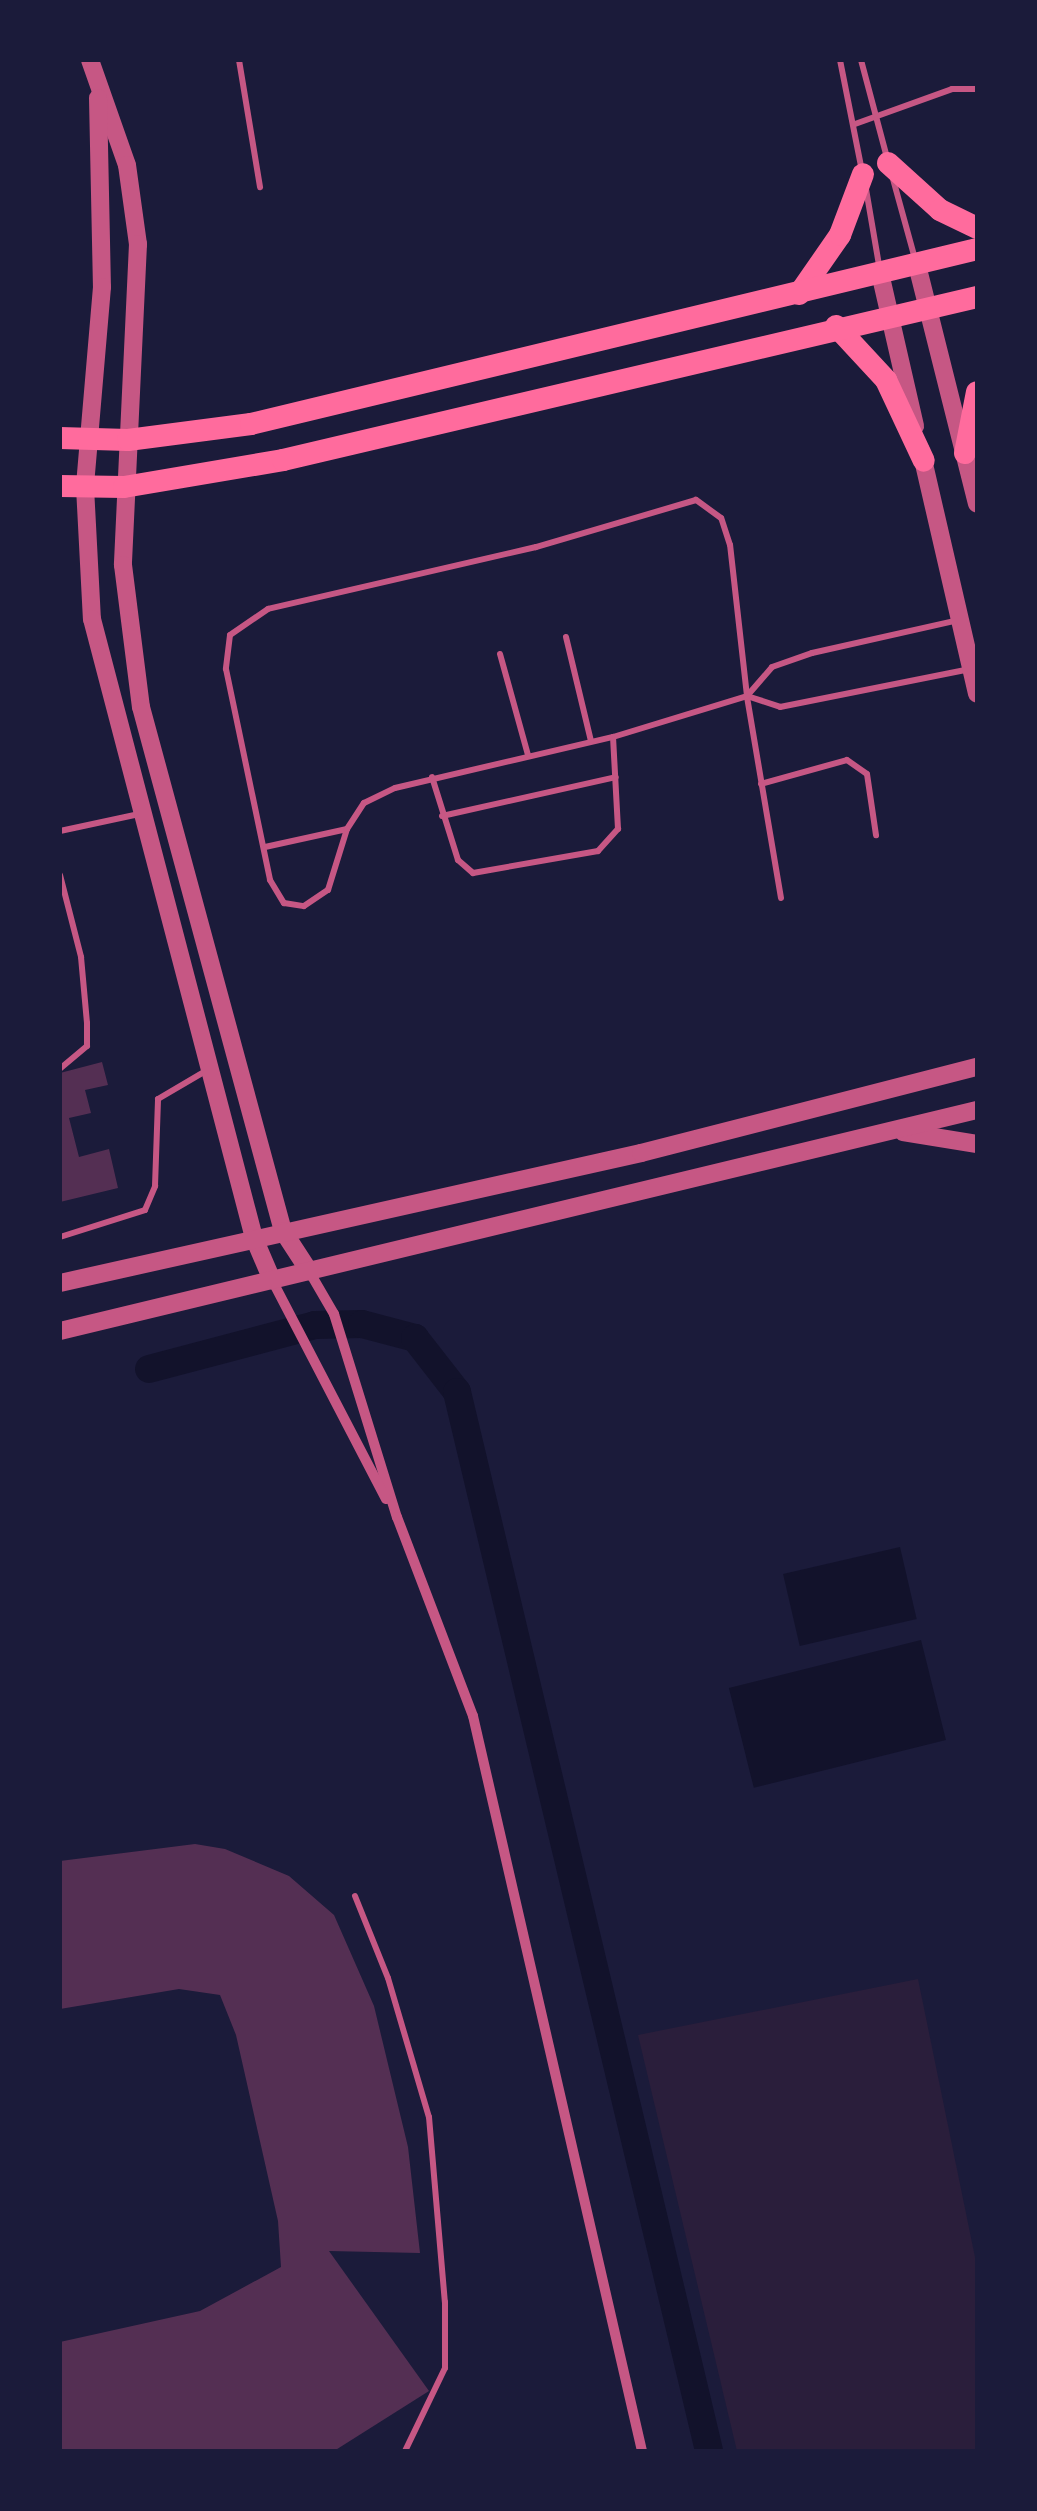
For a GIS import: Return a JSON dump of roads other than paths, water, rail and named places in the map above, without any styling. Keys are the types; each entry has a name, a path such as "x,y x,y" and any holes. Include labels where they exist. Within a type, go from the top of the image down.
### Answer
{"main road":[{"path":"888,163 940,210 977,228"},
{"path":"799,294 840,235 863,174"},
{"path":"60,438 128,440 252,424 977,250"},
{"path":"60,486 124,488 283,460 836,326 977,297"},
{"path":"836,326 886,380 924,461"},
{"path":"965,452 977,392"}],"street":[{"path":"90,60 128,165 138,244 124,488 126,616 141,706 284,1232 334,1314 396,1517 443,1631 492,1788 642,2451"},
{"path":"98,88 102,287 86,439 85,487 92,619 254,1238 328,1394 396,1517"},
{"path":"917,264 977,504"},
{"path":"880,273 977,694"},
{"path":"60,1283 641,1153 977,1068"},
{"path":"60,1331 977,1110"},
{"path":"893,1130 977,1144"}],"lane":[{"path":"238,60 260,187"},
{"path":"840,60 880,273"},
{"path":"862,60 917,264"},
{"path":"855,124 952,89 977,89"},
{"path":"781,898 747,696 730,545 722,518 696,500 536,547 268,609 230,635 226,670 270,880 284,903 304,906 328,890 347,829 364,803 432,777 612,737 747,696 772,668 786,663 960,620"},
{"path":"566,637 591,741"},
{"path":"500,654 528,755"},
{"path":"747,696 780,707 970,668"},
{"path":"432,777 458,860 472,874 598,851 618,829 612,737"},
{"path":"761,784 847,760 866,774 876,834"},
{"path":"442,816 616,777"},
{"path":"60,831 140,814"},
{"path":"265,847 347,829"},
{"path":"60,875 80,957 87,1023 87,1046 60,1069"},
{"path":"60,1237 145,1210 155,1186 158,1099 209,1069"},
{"path":"356,1896 388,1978 428,2117 446,2302 444,2368 405,2451"}],"waterway":[{"path":"149,1369 315,1325 362,1324 415,1338 457,1392 709,2451"}]}
